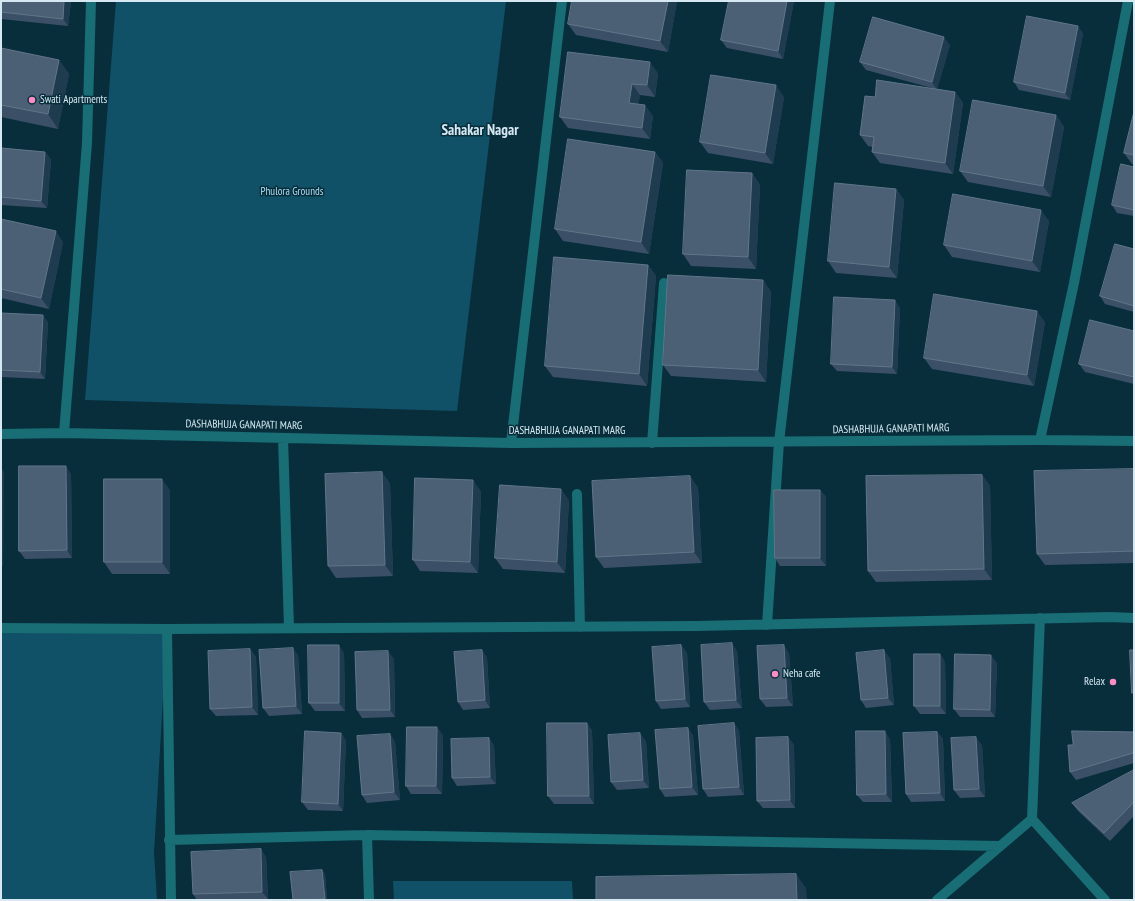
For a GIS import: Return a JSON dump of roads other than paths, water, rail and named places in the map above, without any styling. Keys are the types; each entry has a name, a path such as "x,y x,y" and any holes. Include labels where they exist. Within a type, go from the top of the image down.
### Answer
{"street":[{"path":"64,433 87,143 90,1"},
{"path":"511,443 562,1"},
{"path":"767,625 779,442 830,1"},
{"path":"1040,440 1074,283 1128,1"},
{"path":"652,443 664,283"},
{"name":"DASHABHUJA GANAPATI MARG","path":"1,434 64,433 511,443 1040,440 1134,441"},
{"path":"283,438 289,628"},
{"path":"577,494 580,627"},
{"path":"1040,618 1032,819 1104,900"},
{"path":"1,628 166,629 580,627 767,625 1040,618 1134,618"},
{"path":"166,629 169,840 172,900"},
{"path":"937,900 1032,819"},
{"path":"169,840 367,835 1000,846"},
{"path":"367,835 369,900"}],"place":[{"name":"Swati Apartments","path":"32,100"},
{"name":"Neha cafe","path":"775,674"},
{"name":"Relax","path":"1113,682"}],"district":[{"name":"Sahakar Nagar","path":"480,131"}],"park label":[{"name":"Phulora Grounds","path":"292,192"}]}
